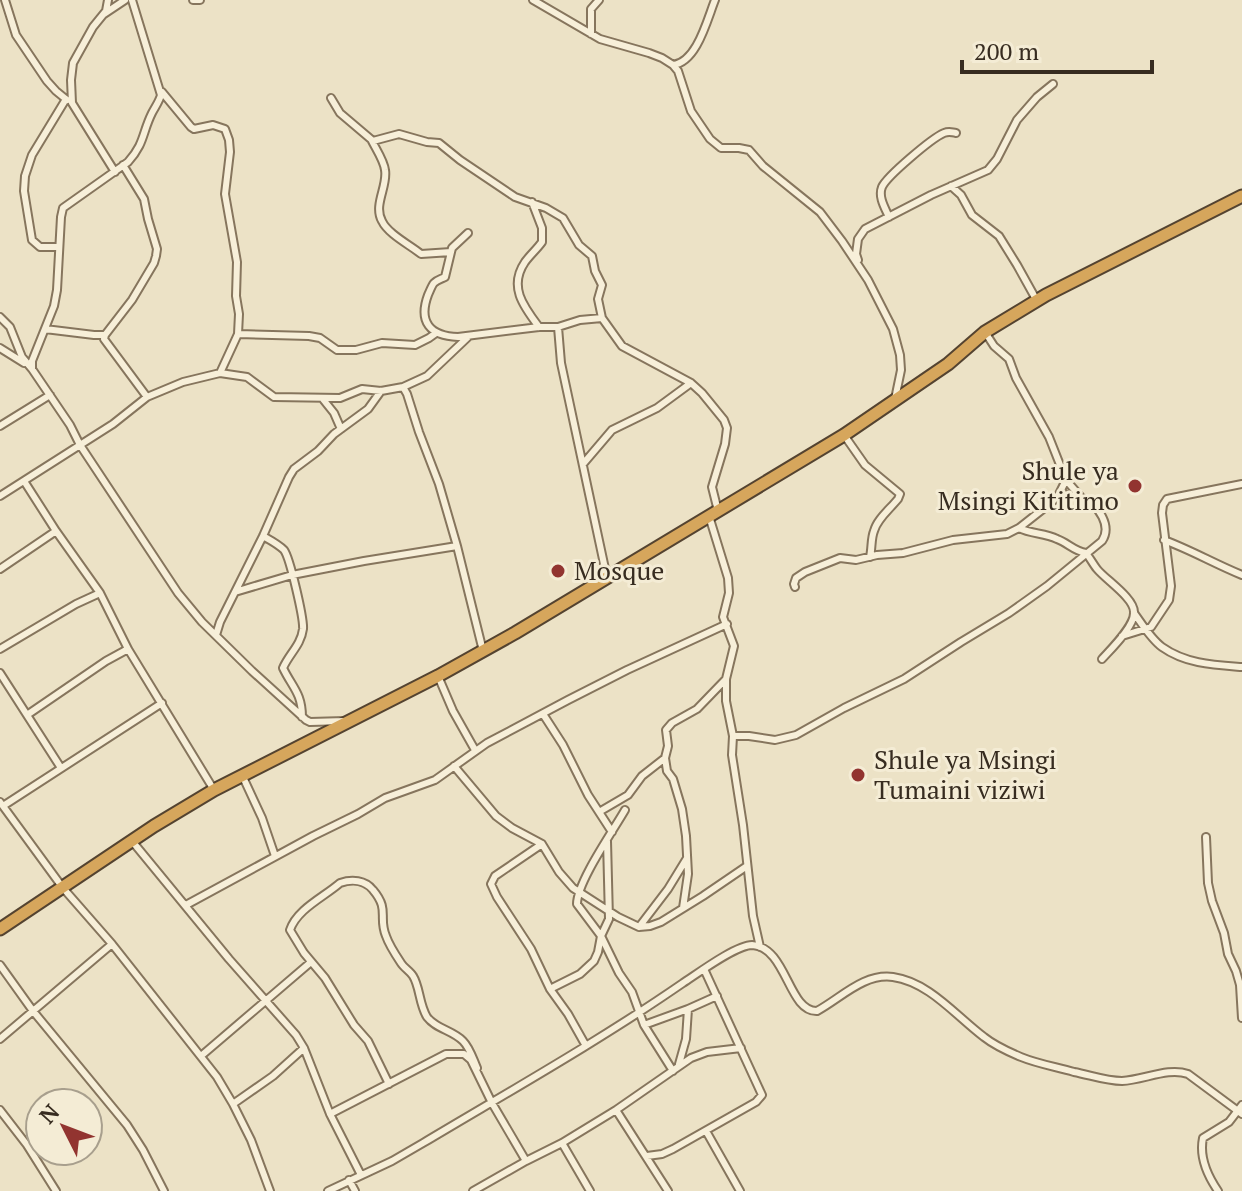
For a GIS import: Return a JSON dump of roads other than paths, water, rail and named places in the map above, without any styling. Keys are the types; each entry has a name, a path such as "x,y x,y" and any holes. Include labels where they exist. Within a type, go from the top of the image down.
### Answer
{"highway":[{"path":"0,929 214,790 483,651 844,435 948,364 985,332 1037,301 1242,196"}],"street":[{"path":"5,0 16,35 47,81 69,101 115,172"},
{"path":"104,14 108,0"},
{"path":"59,247 40,247 32,240 24,183 32,155 69,101 73,63 93,27 104,14 125,0"},
{"path":"132,0 162,92 191,127 219,126 225,129 229,140 225,194 237,262 239,314 238,334 220,373"},
{"path":"193,0 200,0"},
{"path":"533,0 608,42 649,53 673,65 678,71 691,111 710,139 721,148 749,150 763,166 820,212 858,264 890,320 901,370 895,399"},
{"path":"591,34 591,9 599,0"},
{"path":"673,65 682,64 698,43 715,0"},
{"path":"858,264 857,248 861,233 988,170 1017,120 1053,84"},
{"path":"29,366 54,306 63,208 128,162 141,145 162,92"},
{"path":"331,98 340,113 372,141 385,169 380,196 381,221 421,254 451,252"},
{"path":"889,217 881,194 887,179 941,134 949,131 956,133"},
{"path":"372,141 399,134 439,143 515,197 563,218 579,245 592,256 602,285 598,299 602,318 622,346 691,383 719,413 727,428 712,487 713,513 728,578 729,593 723,617 734,646 726,679 726,701 733,736 732,755 753,916 760,947"},
{"path":"123,165 144,199 157,249 154,263 132,300 105,335 106,343 147,397"},
{"path":"951,186 961,195 972,215 999,236 1037,301"},
{"path":"532,202 542,228 542,242 520,270 517,287 529,314 539,327"},
{"path":"468,233 455,244 444,278 433,284 425,304 425,321 436,333 468,337 558,327 580,320 602,318"},
{"path":"0,317 10,327 18,349 178,593 216,635 302,717 310,722 349,721"},
{"path":"558,327 561,363 607,578"},
{"path":"45,329 105,335"},
{"path":"733,736 775,740 796,735 904,679 1009,613 1102,541 1106,531 1102,516 1066,480 1049,437 1009,359 994,346 985,332"},
{"path":"238,334 309,336 320,338 337,350 356,350 382,343 415,345 436,333"},
{"path":"0,496 113,424 147,397 203,375 220,373 247,377 274,397 340,398 362,389 381,391 403,387 427,376 468,337"},
{"path":"0,348 29,366"},
{"path":"583,464 612,430 657,408 691,383"},
{"path":"403,387 439,484 483,651"},
{"path":"216,635 294,469 368,409 381,391"},
{"path":"0,426 50,395"},
{"path":"322,398 341,429"},
{"path":"844,435 865,465 900,494 876,525 870,557"},
{"path":"795,587 800,575 840,558 856,560 903,553 953,540 999,535 1019,528 1059,494 1066,480"},
{"path":"24,481 100,593 128,649 214,790"},
{"path":"1122,636 1146,629 1169,600 1163,505 1167,499 1242,484"},
{"path":"1059,494 1083,498"},
{"path":"1019,528 1056,538 1086,553 1096,568 1130,601 1134,612 1161,647 1189,661 1242,667"},
{"path":"0,569 56,531"},
{"path":"263,536 283,549 289,558 303,625 297,646 283,668 299,695 302,717"},
{"path":"1164,540 1242,575"},
{"path":"235,592 292,575 457,546"},
{"path":"0,649 100,593"},
{"path":"1102,659 1122,636 1134,612"},
{"path":"186,905 395,793 435,780 475,750 617,675 727,624"},
{"path":"27,715 128,649"},
{"path":"0,673 61,768"},
{"path":"438,676 475,750"},
{"path":"683,908 688,880 687,858 682,809 673,779 667,771 666,730 672,723 697,709 726,679"},
{"path":"162,703 1,804 63,888 201,1056 233,1104 251,1140 270,1191"},
{"path":"543,714 612,832"},
{"path":"599,812 628,795 642,776 665,758"},
{"path":"454,766 496,816 542,844 559,872 579,892 623,921 639,927 661,922 747,866"},
{"path":"241,775 262,818 275,856"},
{"path":"625,810 577,899 580,909 603,932 644,1025 676,1069"},
{"path":"1206,837 1208,883 1240,985 1242,1018"},
{"path":"132,841 304,1048 330,1114 361,1175"},
{"path":"550,989 571,979 594,961 609,919 607,841"},
{"path":"542,844 495,876 491,884 586,1046"},
{"path":"639,927 687,858"},
{"path":"389,1084 368,1041 290,930 294,920 340,883 368,885 379,898 384,909 383,926 387,939 414,976 427,1016 465,1042 492,1103 526,1161"},
{"path":"603,932 623,921"},
{"path":"0,1039 112,944"},
{"path":"328,1191 392,1161 492,1103 704,969 741,947 751,945 760,947 777,961 809,1011 825,1007 864,981 895,977 910,982 950,1007 986,1039 1035,1062 1109,1080 1134,1080 1182,1072 1188,1074 1240,1110 1229,1122 1203,1138 1205,1168 1218,1191"},
{"path":"201,1056 311,962"},
{"path":"0,965 33,1011 127,1125 164,1191"},
{"path":"647,1156 662,1154 706,1131 756,1102 762,1095 704,969"},
{"path":"644,1025 717,996"},
{"path":"676,1069 689,1025 688,1009"},
{"path":"233,1104 283,1068 304,1048"},
{"path":"473,1191 562,1143 696,1056 741,1048"},
{"path":"330,1114 446,1054 464,1054 477,1068"},
{"path":"0,1110 56,1191"},
{"path":"616,1110 668,1191"},
{"path":"706,1131 740,1191"},
{"path":"562,1143 590,1191"},
{"path":"349,1180 355,1191"}],"place":[{"name":"Shule ya Msingi Kititimo","path":"1135,486"},
{"name":"Mosque","path":"558,571"},
{"name":"Shule ya Msingi Tumaini viziwi","path":"858,775"}]}
